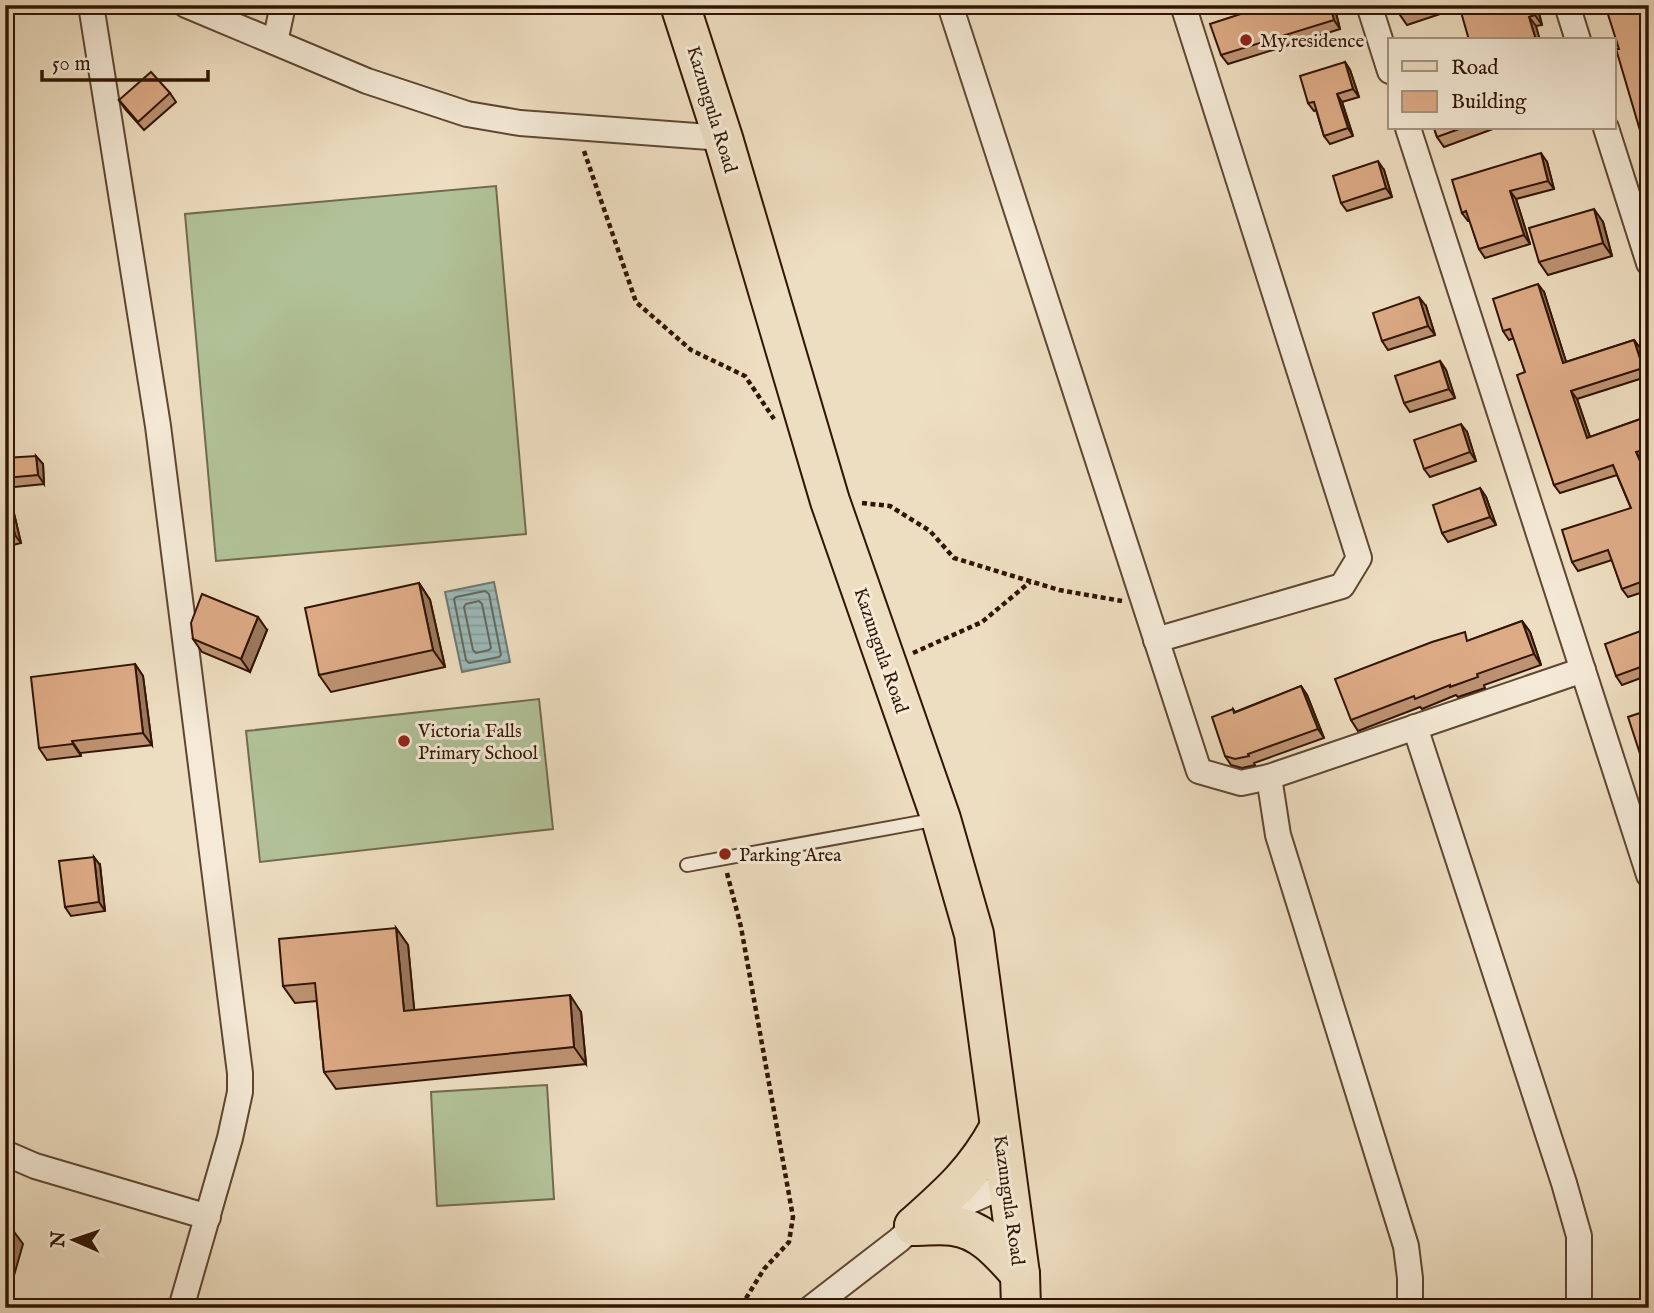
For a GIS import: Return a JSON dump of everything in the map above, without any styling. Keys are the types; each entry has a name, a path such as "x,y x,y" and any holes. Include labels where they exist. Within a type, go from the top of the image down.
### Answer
{"main road":[{"name":"Kazungula Road","path":"680,5 723,138 831,501 942,819 974,934 1021,1291"},
{"path":"914,1226 961,1184 984,1156 999,1128"},
{"path":"914,1226 954,1226 969,1230 996,1247 1021,1291"}],"street":[{"path":"91,5 158,426 240,1073 236,1113 181,1308"},
{"path":"186,5 367,81 467,114 520,123 723,138"},
{"path":"275,42 283,5"},
{"path":"950,5 1199,771 1241,783 1269,777 1583,670"},
{"path":"1156,640 1342,586 1359,558 1183,5"},
{"path":"1369,5 1388,65"},
{"path":"1567,5 1577,38"},
{"path":"1409,130 1649,875"},
{"path":"1607,130 1649,263"},
{"path":"1415,727 1579,1236 1579,1308"},
{"path":"1269,777 1278,835 1406,1246 1410,1308"},
{"path":"5,1153 35,1166 208,1217"},
{"path":"811,1308 914,1226 1008,1184"}],"lane":[{"path":"687,865 942,819"}],"path":[{"path":"576,127 636,302 691,350 745,376 776,423"},
{"path":"831,501 890,506 930,531 954,558 1059,590 1145,605"},
{"path":"887,664 982,622 1031,581"},
{"path":"724,859 741,927 793,1217 789,1242 764,1269 740,1308"}],"green space":[{"path":"496,186 526,534 216,561 185,214"},
{"path":"539,699 553,829 260,862 246,731"},
{"path":"547,1085 554,1199 437,1206 431,1092"}],"water":[{"path":"494,582 510,662 462,672 445,592"}],"building":[{"path":"1280,5 1330,5 1334,20 1221,55 1210,24 1259,8 1260,11"},
{"path":"1396,5 1419,5 1398,12"},
{"path":"1459,5 1533,5 1535,15 1529,17 1535,38 1468,38"},
{"path":"1605,5 1649,5 1649,161 1616,49 1619,49"},
{"path":"1345,62 1353,89 1337,94 1348,128 1324,136 1314,102 1308,103 1300,76"},
{"path":"151,72 170,93 138,122 119,100"},
{"path":"1435,130 1456,130 1437,137"},
{"path":"1541,153 1548,181 1510,191 1524,235 1479,249 1466,211 1462,213 1452,180"},
{"path":"1378,161 1386,188 1341,203 1333,176"},
{"path":"1594,209 1603,243 1539,262 1529,228"},
{"path":"1538,284 1563,363 1634,340 1643,368 1571,391 1587,438 1649,416 1649,449 1636,452 1649,482 1649,579 1622,589 1608,550 1572,562 1562,530 1631,508 1613,465 1554,485 1517,375 1525,372 1510,329 1503,331 1493,299"},
{"path":"1419,297 1428,326 1382,341 1373,313"},
{"path":"1440,361 1449,389 1404,403 1395,376"},
{"path":"1461,424 1470,452 1424,469 1414,440"},
{"path":"36,456 38,475 5,478 5,458"},
{"path":"1480,488 1490,517 1442,533 1433,505"},
{"path":"5,496 15,535 5,537"},
{"path":"419,583 433,650 319,675 305,608"},
{"path":"202,594 258,617 241,659 193,639 191,623"},
{"path":"1522,621 1534,654 1477,674 1478,677 1415,699 1414,696 1351,720 1335,679 1432,642 1465,632 1467,641"},
{"path":"1649,628 1649,664 1616,676 1605,644"},
{"path":"135,664 143,733 72,741 73,744 39,748 31,677"},
{"path":"1301,686 1318,729 1248,754 1249,756 1235,759 1225,756 1212,717 1233,709 1234,713"},
{"path":"1649,710 1649,792 1640,768 1644,766 1628,717"},
{"path":"94,857 99,902 65,907 59,861"},
{"path":"396,928 404,1011 570,995 574,1047 324,1072 315,983 283,986 279,939"},
{"path":"5,1227 12,1229 5,1253"}],"place":[{"name":"My residence","path":"1246,40"},
{"name":"Victoria Falls Primary School","path":"404,741"},
{"name":"Parking Area","path":"725,854"}]}
